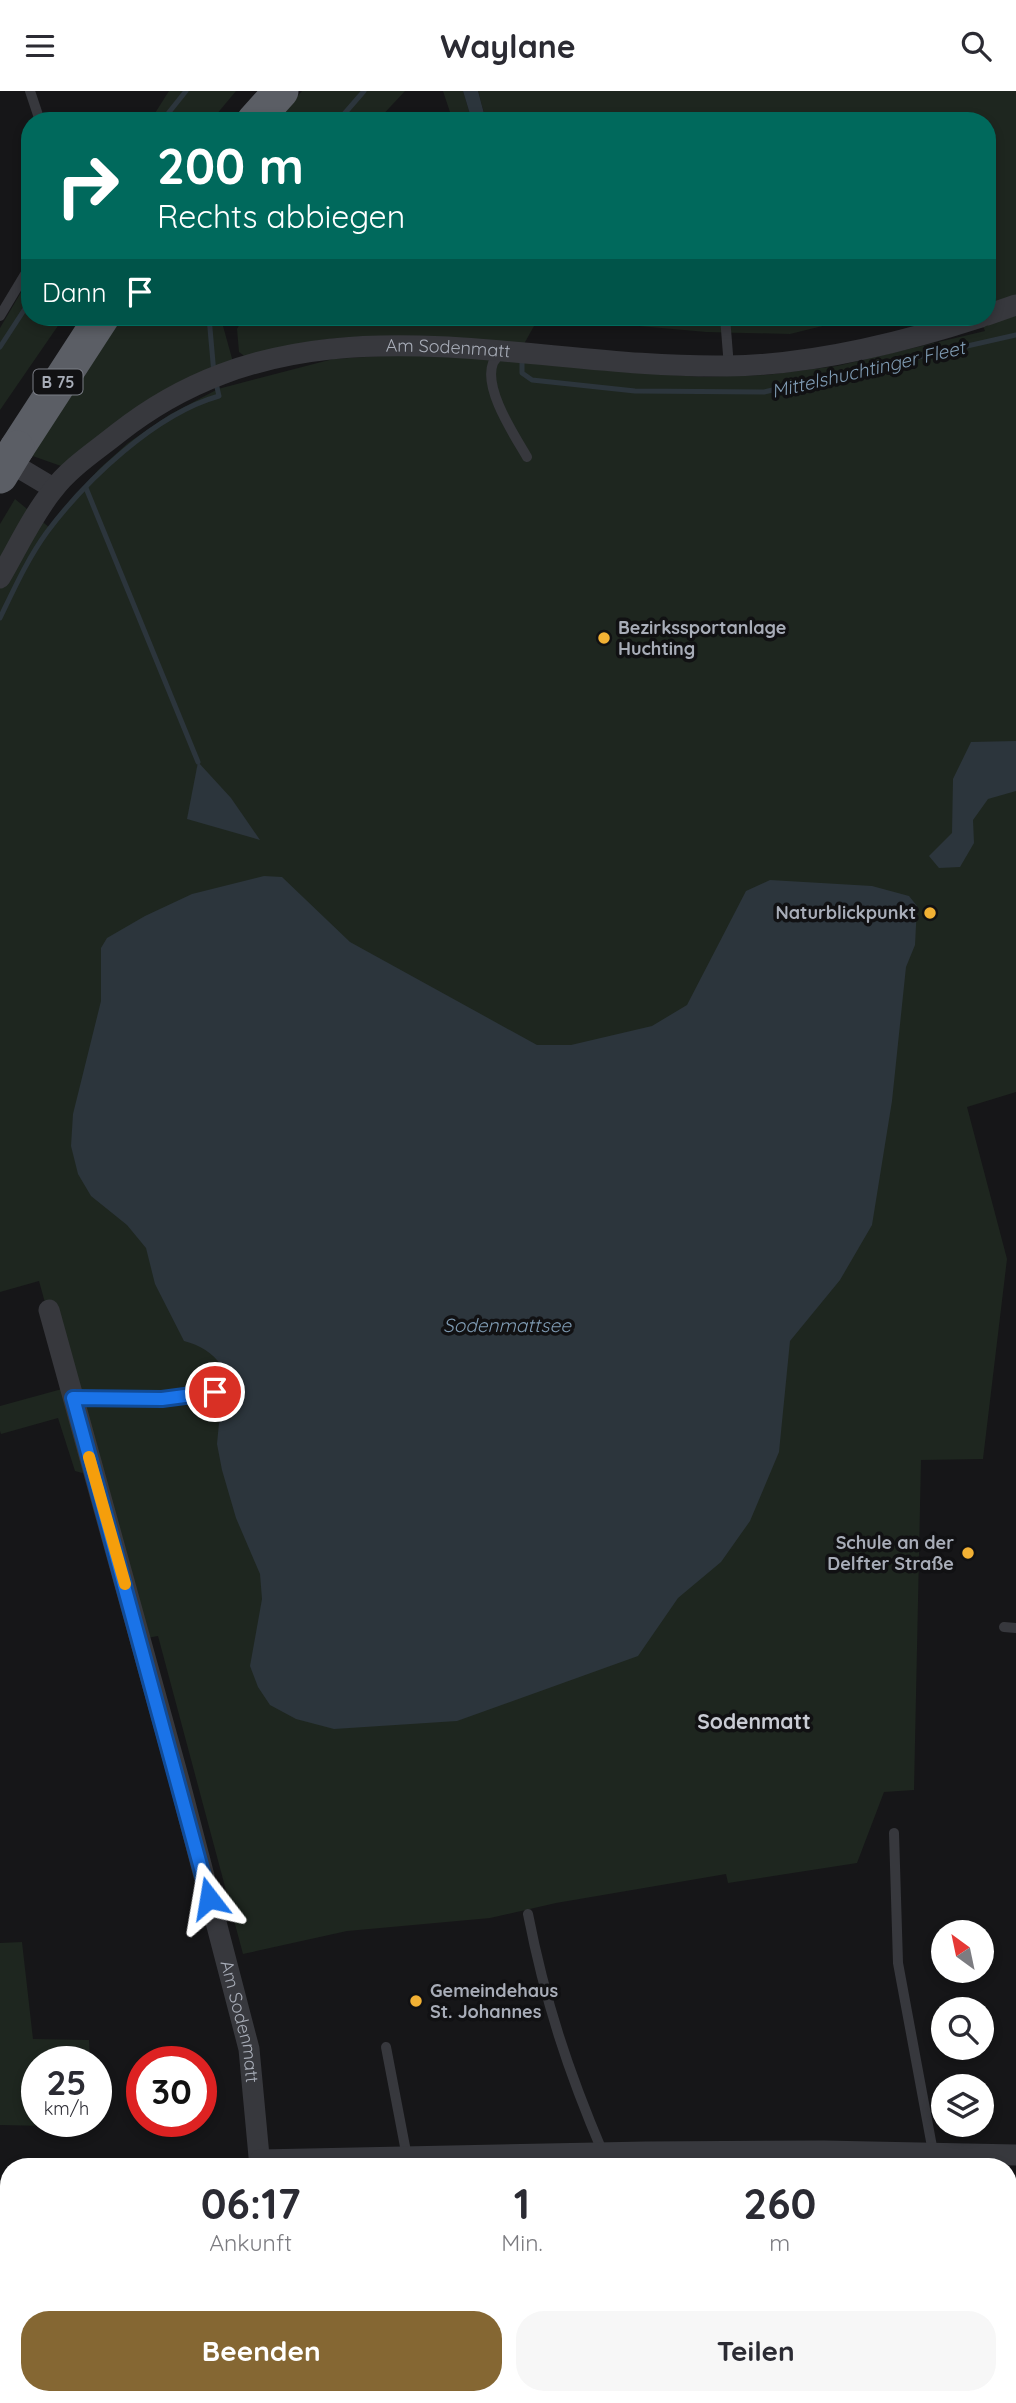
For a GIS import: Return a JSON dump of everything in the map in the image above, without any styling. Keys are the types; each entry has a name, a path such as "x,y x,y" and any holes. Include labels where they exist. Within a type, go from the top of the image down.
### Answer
{"highway":[{"path":"236,112 254,91"},
{"path":"262,112 281,91"},
{"name":"B 75","path":"4,454 73,326"},
{"name":"B 75","path":"4,454 96,326"}],"street":[{"path":"996,312 1016,305"},
{"name":"Am Sodenmatt","path":"0,578 53,488 135,420 213,379 278,358 362,345 496,362 729,366 859,349 947,326"},
{"path":"4,454 53,488"},
{"name":"Am Sodenmatt","path":"49,1310 179,1780 249,2049 260,2158"},
{"path":"688,2158 933,2152 980,2158"},
{"path":"511,2158 603,2153 640,2158"},
{"path":"995,2158 1016,2155"},
{"path":"382,2158 419,2158"}],"lane":[{"path":"30,91 37,112"},
{"path":"0,316 21,280"},
{"path":"726,326 729,366"},
{"path":"496,362 500,412 527,457"},
{"path":"73,1398 162,1399 215,1392"},
{"path":"1003,1627 1016,1628"},
{"path":"894,1833 898,1963 933,2152"},
{"path":"528,1914 543,1989 575,2087 603,2153"},
{"path":"386,2046 407,2157"}],"shaded area":[{"path":"169,91 236,91 218,112 156,112"},
{"path":"302,91 405,91 385,112 284,112"},
{"path":"443,91 463,91 469,112 450,112"},
{"path":"478,91 1016,91 1016,1092 967,1107 1007,1259 983,1459 921,1460 914,1790 884,1792 857,1863 728,1883 726,1874 556,1903 490,1918 347,1931 243,1954 158,1636 131,1641 86,1474 75,1471 58,1418 1,1434 0,1431 0,1406 62,1389 55,1339 39,1281 0,1292 0,524 15,499 50,528 98,470 128,443 169,415 218,389 333,359 398,355 470,357 703,377 766,375 837,366 985,331 983,326 996,326 996,112 484,112"},
{"path":"21,292 21,326 58,326 0,410 0,328"},
{"path":"115,326 223,326 233,362 61,466 27,454"},
{"path":"239,326 534,326 524,344 440,338 355,337 299,344 247,358 239,352"},
{"path":"639,326 822,326 790,334 706,332"},
{"path":"22,1942 33,2039 89,2040 89,2046 21,2046 21,2125 0,2125 0,1943"}],"water":[{"path":"463,91 478,91 484,112 469,112"},
{"path":"1016,741 1016,791 988,799 973,820 974,843 960,867 939,868 929,856 952,833 953,779 971,742"},
{"path":"198,762 231,798 260,840 187,819"},
{"name":"Sodenmattsee","path":"264,876 282,877 350,942 537,1045 571,1045 652,1026 687,1005 746,891 770,880 872,886 909,896 917,906 915,945 906,967 892,1101 872,1225 840,1280 790,1341 779,1452 750,1521 721,1562 678,1598 638,1656 457,1721 334,1729 296,1719 270,1705 258,1687 250,1666 262,1599 260,1574 236,1518 217,1444 219,1423 234,1410 231,1386 215,1357 184,1341 155,1284 146,1248 127,1225 91,1196 78,1174 71,1146 73,1114 101,1001 101,948 107,938 192,894"}],"waterway":[{"path":"169,112 186,91"},
{"path":"346,112 364,91"},
{"path":"0,347 21,315"},
{"path":"210,326 214,374"},
{"name":"Mittelshuchtinger Fleet","path":"522,362 522,373 532,380 635,391 764,392 1016,335"},
{"path":"0,618 40,542 81,491 147,433 195,405 219,396 216,383"},
{"path":"86,488 198,762"}],"slow traffic":[{"path":"89,1457 125,1584"}],"place":[{"name":"Bezirkssportanlage Huchting","path":"604,638"},
{"name":"Naturblickpunkt","path":"930,913"},
{"name":"Schule an der Delfter Straße","path":"968,1553"},
{"name":"Gemeindehaus St. Johannes","path":"416,2001"}],"district":[{"name":"Sodenmatt","path":"754,1722"}],"route":[{"path":"209,1898 73,1398 84,1396 162,1399 215,1392"}]}
